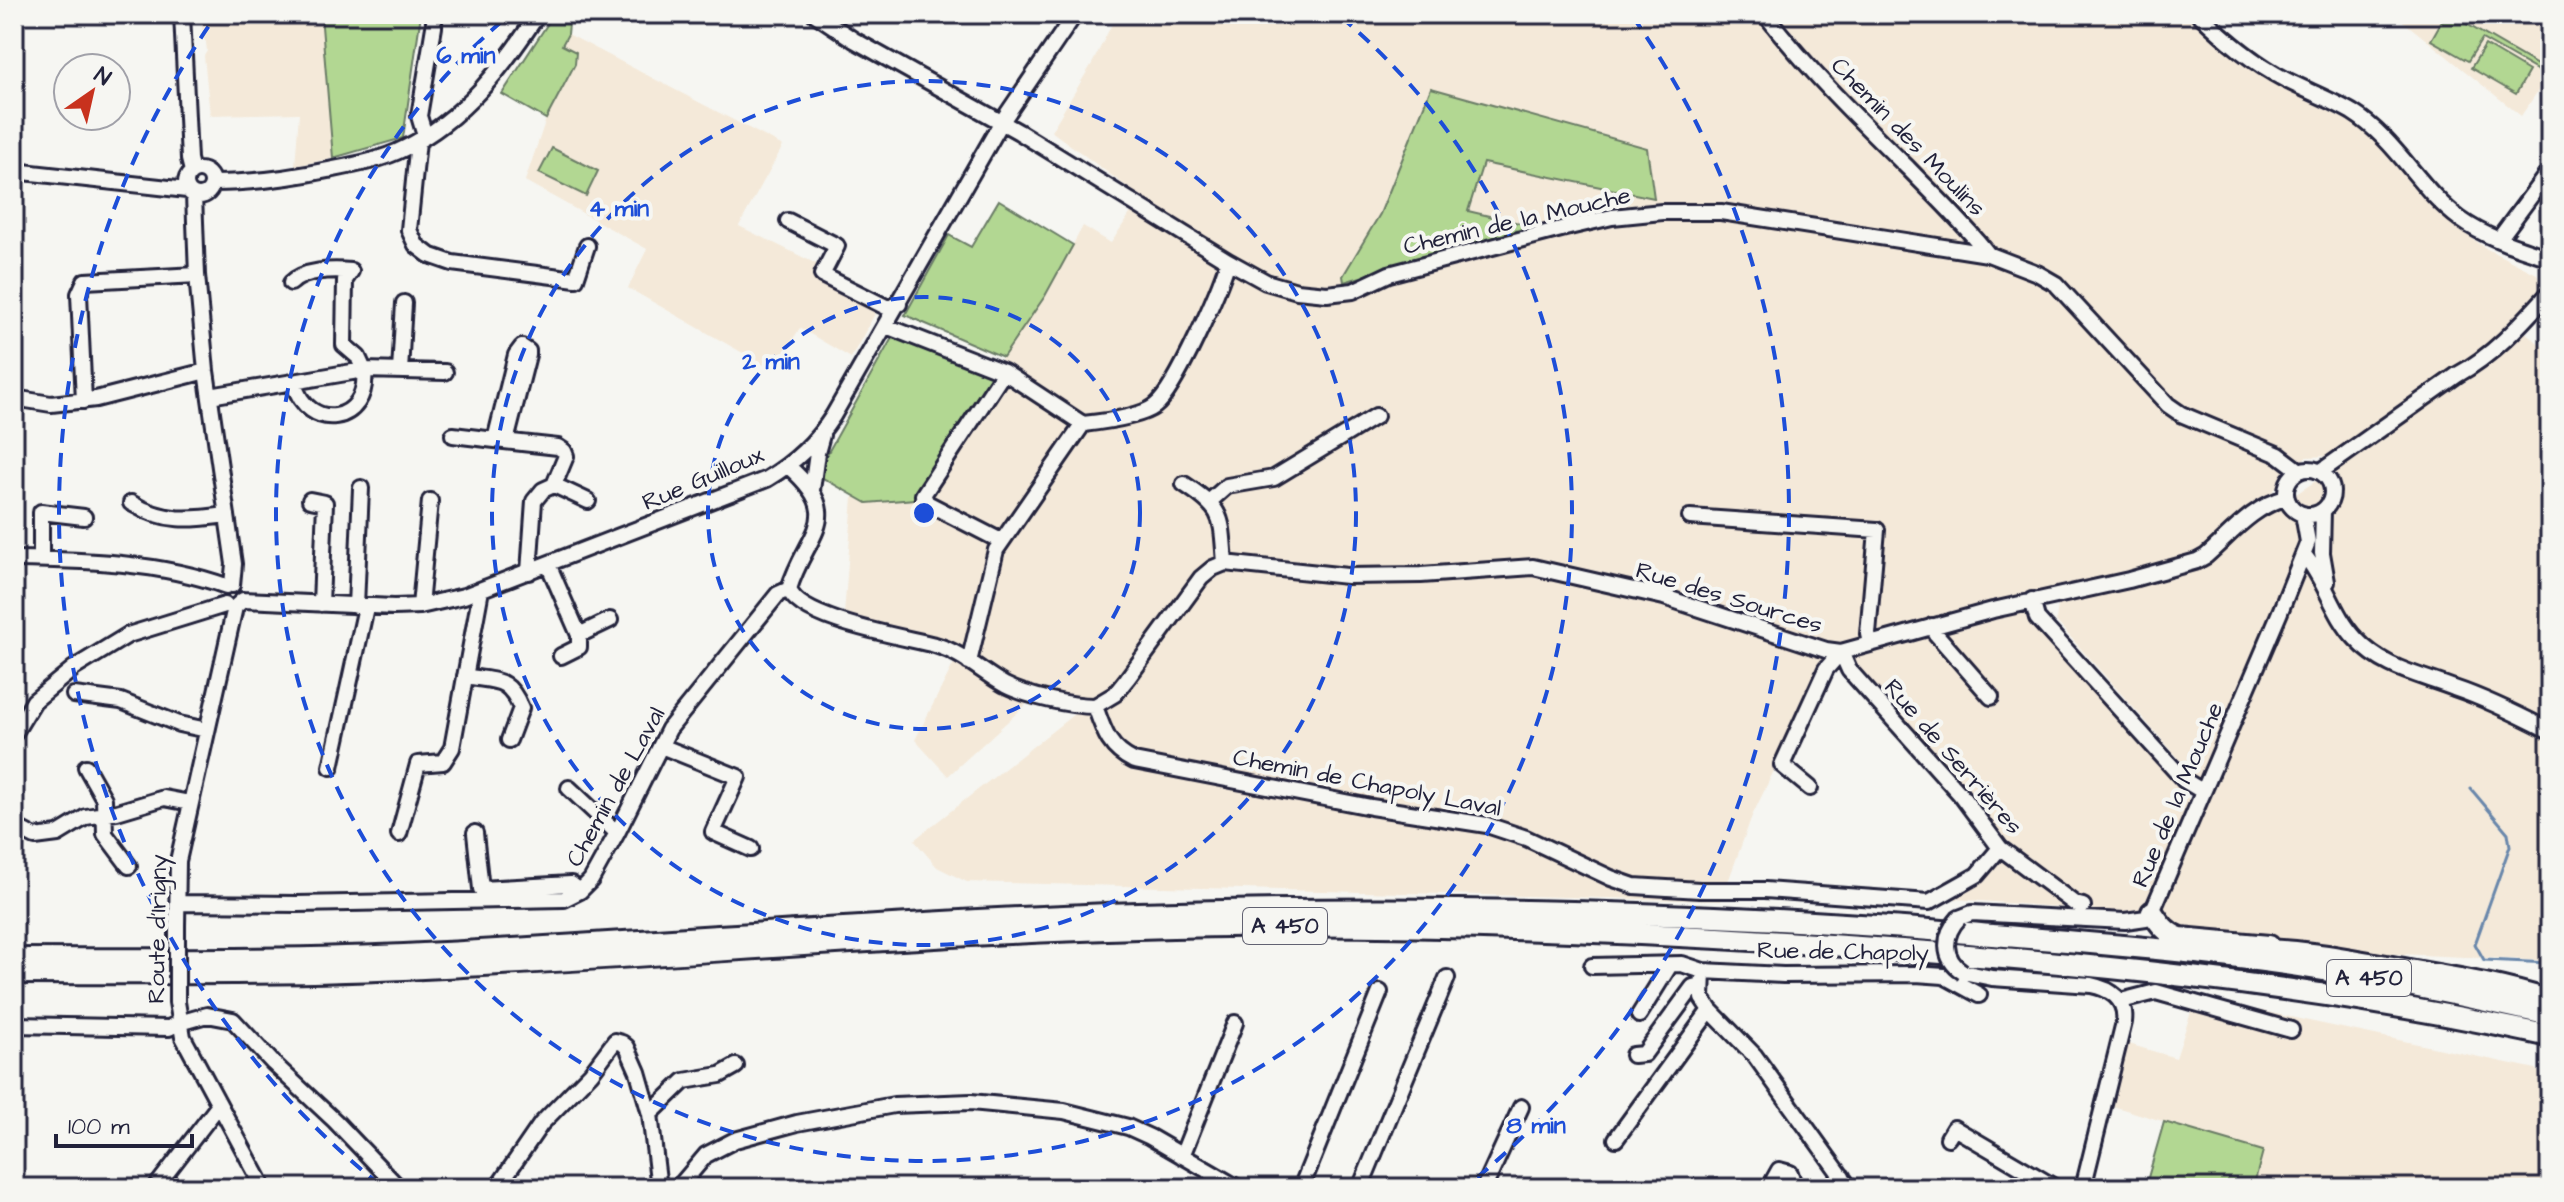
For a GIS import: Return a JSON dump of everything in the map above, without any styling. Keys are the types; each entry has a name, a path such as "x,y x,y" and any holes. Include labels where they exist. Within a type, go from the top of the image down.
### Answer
{"highway":[{"name":"A 450","path":"14,959 416,954 974,920 1142,913 1375,910 1678,914 1901,927 2185,953 2295,966 2435,989 2550,1015"},
{"path":"2152,912 2170,934 2180,938 2262,943 2284,950"},
{"name":"A 450","path":"14,973 263,973 417,969 1139,928 1472,926 1672,935 1998,956 2282,987 2398,1005 2550,1036"},
{"path":"2185,953 2200,947 2284,950 2415,971 2550,1001"},
{"path":"2525,993 2550,994"},
{"path":"2508,1027 2525,1038 2550,1045"}],"street":[{"path":"182,14 192,171 186,180 190,193"},
{"path":"434,14 419,116 421,139 409,230 416,245 429,255 452,263 576,279 587,246"},
{"path":"213,183 279,180 362,163 403,150 475,98 516,48 538,14"},
{"name":"Chemin de la Mouche","path":"815,14 1228,261 1281,287 1327,294 1353,291 1389,274 1565,228 1612,217 1677,212 1721,212 1988,254 2056,284 2168,405 2181,414 2279,455 2295,474"},
{"name":"Rue Guilloux","path":"234,604 420,606 481,590 529,572 767,479 788,466 824,429 1001,123 1075,14"},
{"name":"Chemin des Moulins","path":"1765,14 1825,86 1972,233 1988,254"},
{"path":"2199,14 2224,38 2262,66 2352,112 2377,131 2459,219 2499,239 2550,258"},
{"path":"2499,239 2550,170"},
{"path":"14,171 206,194 213,183"},
{"path":"192,171 207,172 213,183"},
{"name":"Route d'Irigny","path":"190,193 206,371 234,564 229,586 220,596 234,604 178,861 177,1002 183,1037 264,1188"},
{"path":"788,221 837,246 822,275 888,308 899,304"},
{"path":"969,662 991,566 1001,541 1083,424 1151,409 1164,398 1189,351 1228,261"},
{"path":"291,283 298,276 351,271 345,280 344,345 358,357 366,384 362,396 350,409 336,415 322,415 309,409 299,398 294,383"},
{"path":"84,401 79,294 85,281 197,275"},
{"path":"2320,472 2457,375 2476,365 2507,338 2550,292"},
{"path":"400,371 404,303"},
{"path":"886,326 1004,372 1083,424"},
{"path":"522,347 528,355 500,441 516,355 522,347"},
{"path":"210,396 364,370 445,372"},
{"path":"14,398 51,404 84,401 206,371"},
{"path":"1001,541 927,503 923,495 1004,372"},
{"path":"1210,501 1227,486 1274,478 1376,416"},
{"name":"Chemin de Laval","path":"178,903 564,899 580,891 591,880 617,833 669,729 778,594 789,589 819,520 820,506 812,490 824,429"},
{"path":"453,435 558,447 564,451 566,456 554,485 543,490 534,501 529,572"},
{"path":"2330,485 2314,469 2295,474 2286,491 2286,498 2293,508 2303,514 2323,510 2330,501 2330,485 2344,459 2357,446"},
{"path":"788,466 812,490"},
{"path":"789,589 793,598 828,618 936,645 1016,690 1067,703 1095,706 1115,694 1201,578 1225,563 1221,516 1210,501 1184,484"},
{"path":"554,485 588,501"},
{"path":"331,767 361,607 361,488"},
{"name":"Rue des Sources","path":"1225,563 1360,576 1533,567 1664,597 1826,650 1841,652 2032,600 2129,580 2197,561 2256,511 2286,498"},
{"path":"310,500 325,503 321,604"},
{"path":"420,606 430,501"},
{"path":"131,503 147,512 185,521 227,515"},
{"path":"2323,510 2322,541 2329,598"},
{"path":"41,559 41,512 84,517"},
{"name":"Rue de la Mouche","path":"2303,514 2309,535 2307,558"},
{"path":"1690,517 1877,530 1868,634 1870,644"},
{"name":"Rue de la Mouche","path":"2121,1001 2103,987 1992,978 1963,972 1956,967 1947,948 1948,932 1959,918 1972,913 2125,921 2146,918 2152,912 2280,612 2289,584 2322,541"},
{"path":"2307,558 2354,638 2391,667 2456,688 2550,731"},
{"path":"14,574 17,559 41,559 157,568 229,586"},
{"path":"548,564 579,635 579,647 561,656"},
{"path":"399,834 418,764 443,762 452,748 481,590"},
{"path":"2032,600 2037,618 2184,780 2202,791"},
{"path":"14,734 34,701 74,668 128,635 234,604"},
{"path":"579,635 610,620"},
{"path":"1932,626 1991,697"},
{"path":"1810,788 1782,765 1826,669 1841,652"},
{"name":"Rue de Serrières","path":"1841,652 1849,670 1960,794 2000,848 2075,904 2083,906"},
{"path":"465,676 503,683 514,690 521,708 509,740"},
{"path":"74,695 121,701 179,724 207,730"},
{"name":"Chemin de Chapoly Laval","path":"1095,706 1104,731 1117,753 1134,761 1371,807 1487,825 1526,838 1634,886 1765,890 1929,902 1977,875 2000,848"},
{"path":"661,746 738,777 713,832 751,849"},
{"path":"86,767 104,799 105,834 129,866"},
{"path":"569,788 617,833"},
{"path":"15,830 35,837 58,834 86,817 164,798 190,803"},
{"path":"475,833 481,889 571,884 580,891"},
{"name":"Rue de Chapoly","path":"1592,966 1682,964 1702,979 1783,975 1944,976 1979,995"},
{"path":"1639,1015 1670,965"},
{"path":"1360,1188 1447,978"},
{"path":"1702,979 1702,998 1710,1010 1755,1056 1846,1182 1828,1188"},
{"path":"1633,1055 1644,1054 1702,979"},
{"path":"1301,1188 1380,992"},
{"path":"2083,1188 2124,1022 2125,1012 2121,1001 2156,992 2291,1030"},
{"path":"1616,1139 1710,1010"},
{"path":"14,1025 169,1028 207,1015 233,1020 399,1188"},
{"path":"1352,1188 1422,1020"},
{"path":"1182,1156 1235,1023"},
{"path":"497,1188 541,1124 591,1073 615,1041 627,1047 638,1072 650,1114 659,1188"},
{"path":"650,1114 684,1081 720,1075 736,1066"},
{"path":"678,1188 706,1155 719,1146 797,1123 894,1105 971,1102 1064,1111 1128,1127 1238,1188"},
{"path":"155,1188 219,1105"},
{"path":"1484,1188 1521,1107"},
{"path":"1948,1138 1954,1128 2056,1188"},
{"path":"1778,1188 1775,1174 1786,1170 1795,1188"}],"shaded area":[{"path":"201,14 321,14 333,158 295,166 299,113 210,115 204,56 207,51"},
{"path":"1117,14 2187,14 2238,61 2358,126 2389,155 2442,217 2487,249 2537,274 2543,290 2482,349 2331,456 2306,457 2279,478 2276,488 2199,553 2023,597 2029,616 2192,803 2150,904 2136,913 1954,899 1987,876 2008,848 1855,668 1829,657 1752,816 1721,901 967,882 937,867 914,840 1078,711 1030,701 948,776 915,740 960,651 943,640 844,615 854,484 936,339 997,365 1045,296 1083,226 1111,243 1141,197 1051,131 1093,62","holes":["1432,88 1653,198 1483,163 1467,211 1530,225 1343,276 1380,214"]},
{"path":"2394,14 2550,14 2550,73 2521,116"},
{"path":"568,34 783,146 739,226 884,297 851,358 800,328 773,370 628,288 647,249 525,181 546,119 575,64 562,45"},
{"path":"2524,331 2550,353 2550,961 2378,953 2170,924 2161,916 2171,878 2208,791 2056,621 2058,605 2207,565 2260,518 2489,366"},
{"path":"2196,997 2536,1069 2550,1082 2550,1188 2253,1188 2262,1151 2106,1104 2122,1042 2176,1058"}],"green space":[{"path":"321,14 421,14 403,138 333,158"},
{"path":"554,14 570,14 568,34 562,45 576,52 575,64 546,119 502,94"},
{"path":"2439,14 2449,14 2544,69 2542,73 2482,39 2468,61 2431,40 2444,17"},
{"path":"2485,45 2529,71 2516,94 2471,68"},
{"path":"1431,88 1647,148 1654,198 1483,163 1468,211 1532,226 1344,282 1343,276 1380,214"},
{"path":"552,148 598,171 586,196 539,173"},
{"path":"999,200 1073,245 1045,296 1003,357 905,315 949,235 971,247"},
{"path":"893,336 994,376 915,499 867,503 816,474"},
{"path":"2164,1122 2263,1151 2253,1188 2145,1188"}],"waterway":[{"path":"2471,789 2508,833 2510,846 2475,944 2484,960 2550,963"}]}
